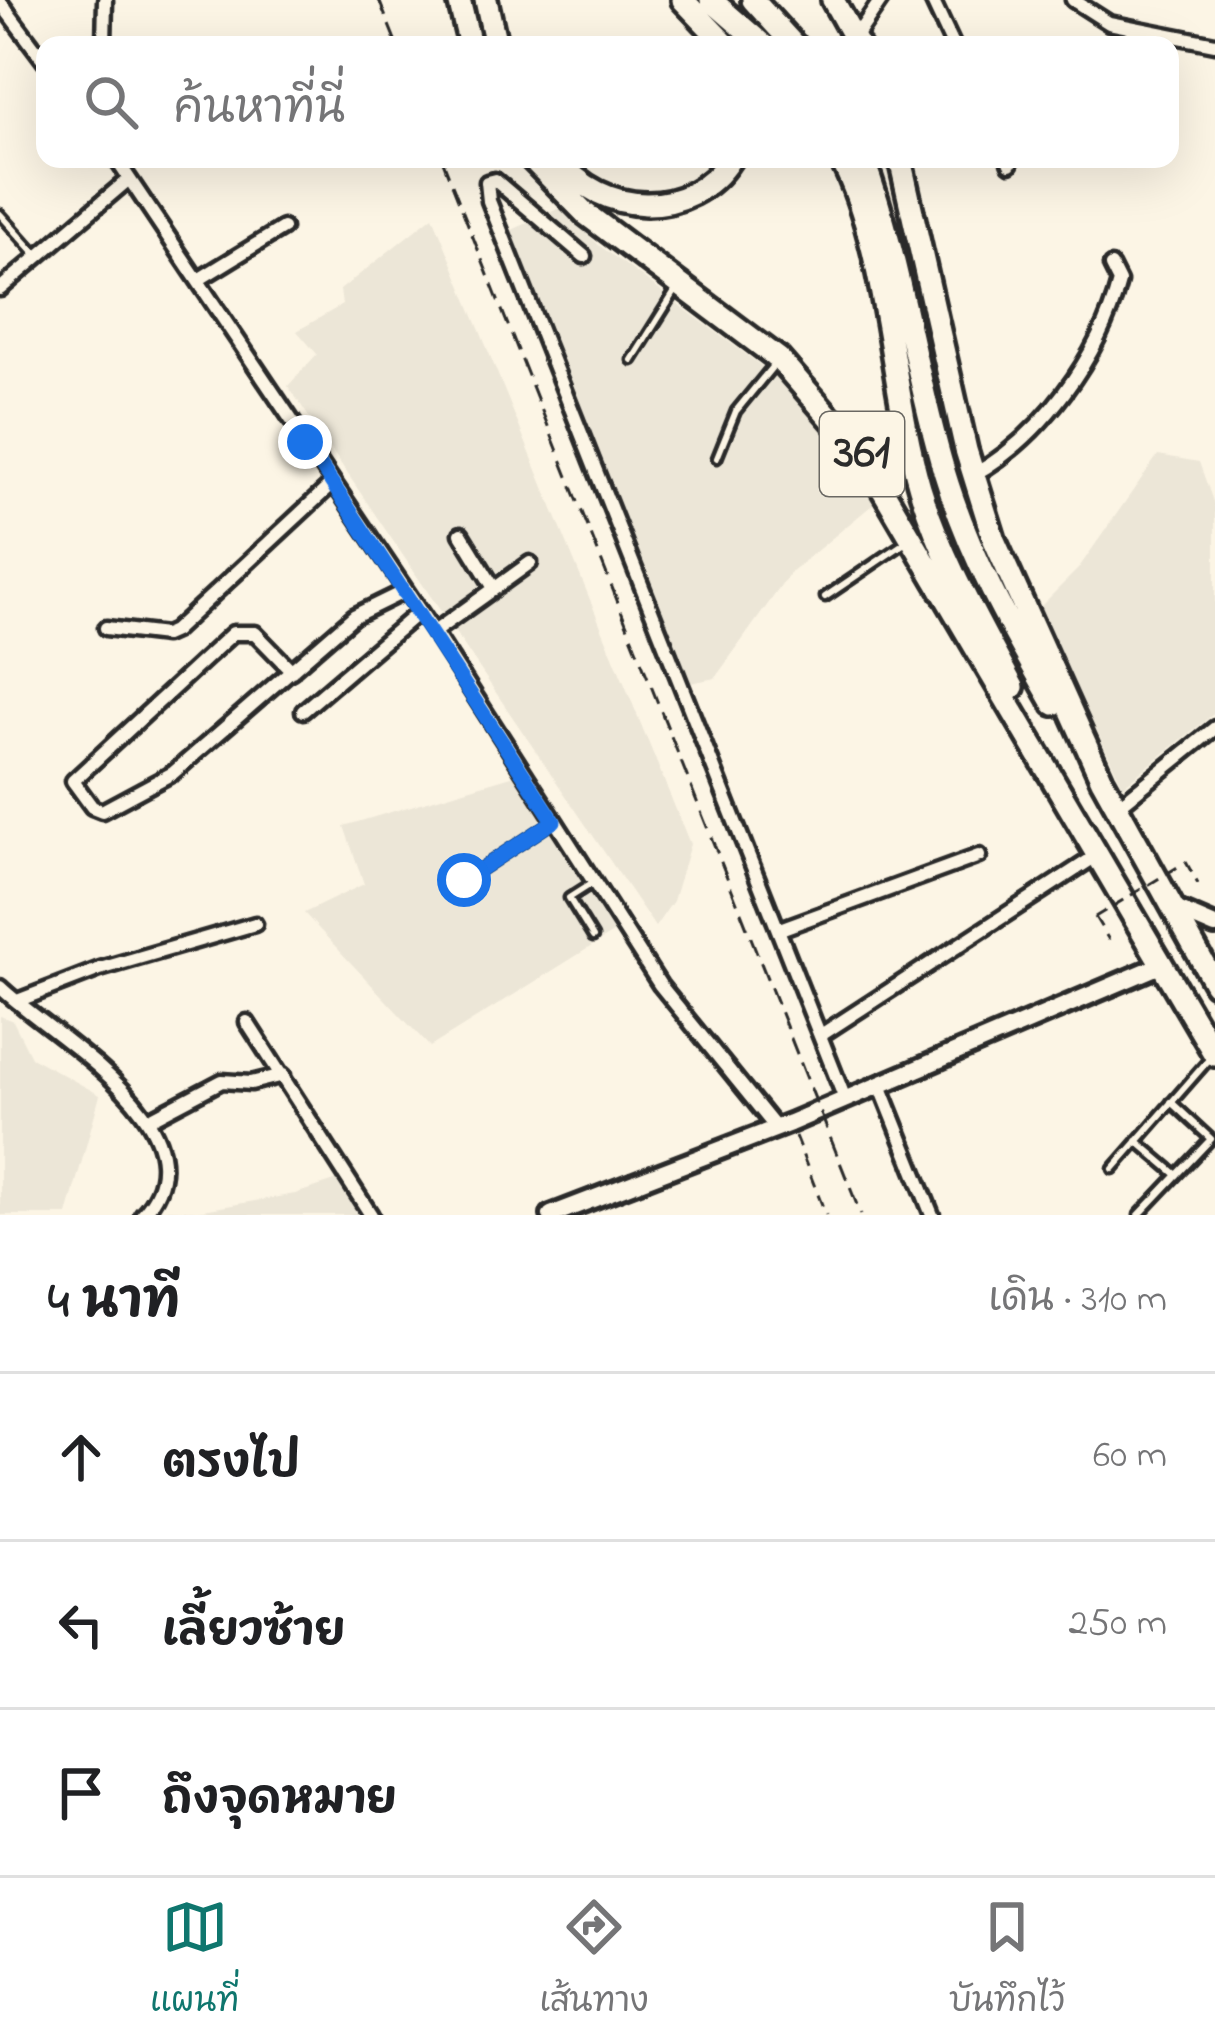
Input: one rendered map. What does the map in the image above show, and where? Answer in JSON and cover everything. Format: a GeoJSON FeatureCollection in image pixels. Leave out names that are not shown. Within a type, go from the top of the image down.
{"type":"FeatureCollection","features":[{"type":"Feature","properties":{"kind":"highway"},"geometry":{"type":"LineString","coordinates":[[459,0],[468,36]]}},
{"type":"Feature","properties":{"kind":"highway"},"geometry":{"type":"LineString","coordinates":[[486,0],[494,36]]}},
{"type":"Feature","properties":{"kind":"highway"},"geometry":{"type":"LineString","coordinates":[[683,0],[717,36]]}},
{"type":"Feature","properties":{"kind":"highway"},"geometry":{"type":"LineString","coordinates":[[711,0],[753,36]]}},
{"type":"Feature","properties":{"kind":"highway"},"geometry":{"type":"LineString","coordinates":[[753,0],[786,36]]}},
{"type":"Feature","properties":{"kind":"highway"},"geometry":{"type":"LineString","coordinates":[[833,0],[854,36]]}},
{"type":"Feature","properties":{"kind":"highway","name":"361"},"geometry":{"type":"LineString","coordinates":[[541,168],[586,214],[779,358],[861,453],[1215,1054]]}},
{"type":"Feature","properties":{"kind":"highway"},"geometry":{"type":"LineString","coordinates":[[569,168],[608,196],[649,208],[689,199],[725,168]]}},
{"type":"Feature","properties":{"kind":"highway"},"geometry":{"type":"LineString","coordinates":[[845,168],[866,233],[920,487],[944,552],[1095,845]]}},
{"type":"Feature","properties":{"kind":"highway"},"geometry":{"type":"LineString","coordinates":[[866,168],[891,235],[929,417],[962,525],[1007,622],[1102,780]]}},
{"type":"Feature","properties":{"kind":"highway","name":"361"},"geometry":{"type":"LineString","coordinates":[[905,168],[973,475],[994,540],[1102,780],[1215,984]]}},
{"type":"Feature","properties":{"kind":"street"},"geometry":{"type":"LineString","coordinates":[[104,36],[105,0]]}},
{"type":"Feature","properties":{"kind":"street"},"geometry":{"type":"LineString","coordinates":[[860,36],[881,0]]}},
{"type":"Feature","properties":{"kind":"street"},"geometry":{"type":"LineString","coordinates":[[932,0],[949,36]]}},
{"type":"Feature","properties":{"kind":"street"},"geometry":{"type":"LineString","coordinates":[[1073,0],[1109,23],[1175,36]]}},
{"type":"Feature","properties":{"kind":"street"},"geometry":{"type":"LineString","coordinates":[[0,2],[36,50]]}},
{"type":"Feature","properties":{"kind":"street"},"geometry":{"type":"LineString","coordinates":[[1179,37],[1215,44]]}},
{"type":"Feature","properties":{"kind":"street"},"geometry":{"type":"LineString","coordinates":[[122,168],[420,610],[660,985],[783,1125]]}},
{"type":"Feature","properties":{"kind":"street"},"geometry":{"type":"LineString","coordinates":[[0,289],[129,179]]}},
{"type":"Feature","properties":{"kind":"street"},"geometry":{"type":"LineString","coordinates":[[584,256],[495,180],[487,182],[489,201],[845,1099]]}},
{"type":"Feature","properties":{"kind":"street"},"geometry":{"type":"LineString","coordinates":[[198,280],[283,228]]}},
{"type":"Feature","properties":{"kind":"street"},"geometry":{"type":"LineString","coordinates":[[973,475],[1013,446],[1091,356],[1119,282],[1111,266]]}},
{"type":"Feature","properties":{"kind":"street"},"geometry":{"type":"LineString","coordinates":[[106,628],[165,635],[174,631],[332,484]]}},
{"type":"Feature","properties":{"kind":"street"},"geometry":{"type":"LineString","coordinates":[[461,534],[494,588]]}},
{"type":"Feature","properties":{"kind":"street"},"geometry":{"type":"LineString","coordinates":[[434,632],[530,563]]}},
{"type":"Feature","properties":{"kind":"street"},"geometry":{"type":"LineString","coordinates":[[292,671],[255,633],[233,633],[73,781],[92,807],[102,811],[172,773],[292,671],[354,616],[405,591]]}},
{"type":"Feature","properties":{"kind":"street"},"geometry":{"type":"LineString","coordinates":[[302,711],[420,610]]}},
{"type":"Feature","properties":{"kind":"street"},"geometry":{"type":"LineString","coordinates":[[1117,806],[1215,728]]}},
{"type":"Feature","properties":{"kind":"street"},"geometry":{"type":"LineString","coordinates":[[821,1035],[1095,845]]}},
{"type":"Feature","properties":{"kind":"street"},"geometry":{"type":"LineString","coordinates":[[780,929],[979,856]]}},
{"type":"Feature","properties":{"kind":"street"},"geometry":{"type":"LineString","coordinates":[[1173,908],[1215,926]]}},
{"type":"Feature","properties":{"kind":"street"},"geometry":{"type":"LineString","coordinates":[[16,1001],[78,976],[255,924]]}},
{"type":"Feature","properties":{"kind":"street"},"geometry":{"type":"LineString","coordinates":[[551,1215],[783,1125],[1163,964]]}},
{"type":"Feature","properties":{"kind":"street"},"geometry":{"type":"LineString","coordinates":[[0,987],[113,1078],[148,1120],[166,1166],[162,1194],[142,1215]]}},
{"type":"Feature","properties":{"kind":"street"},"geometry":{"type":"LineString","coordinates":[[247,1022],[371,1215]]}},
{"type":"Feature","properties":{"kind":"street"},"geometry":{"type":"LineString","coordinates":[[148,1120],[222,1081],[284,1076]]}},
{"type":"Feature","properties":{"kind":"street"},"geometry":{"type":"LineString","coordinates":[[880,1085],[932,1215]]}},
{"type":"Feature","properties":{"kind":"lane"},"geometry":{"type":"LineString","coordinates":[[0,214],[38,256]]}},
{"type":"Feature","properties":{"kind":"lane"},"geometry":{"type":"LineString","coordinates":[[632,360],[681,282]]}},
{"type":"Feature","properties":{"kind":"lane"},"geometry":{"type":"LineString","coordinates":[[717,458],[736,411],[779,358]]}},
{"type":"Feature","properties":{"kind":"lane"},"geometry":{"type":"LineString","coordinates":[[825,597],[912,538]]}},
{"type":"Feature","properties":{"kind":"lane"},"geometry":{"type":"LineString","coordinates":[[464,880],[554,821]]}},
{"type":"Feature","properties":{"kind":"lane"},"geometry":{"type":"LineString","coordinates":[[593,938],[569,898],[594,882]]}},
{"type":"Feature","properties":{"kind":"lane"},"geometry":{"type":"LineString","coordinates":[[1113,1168],[1215,1054]]}},
{"type":"Feature","properties":{"kind":"lane"},"geometry":{"type":"LineString","coordinates":[[1139,1215],[1211,1138],[1171,1102]]}},
{"type":"Feature","properties":{"kind":"lane"},"geometry":{"type":"LineString","coordinates":[[1137,1142],[1177,1174]]}},
{"type":"Feature","properties":{"kind":"path"},"geometry":{"type":"LineString","coordinates":[[1109,940],[1095,917],[1186,862],[1198,884]]}},
{"type":"Feature","properties":{"kind":"path"},"geometry":{"type":"LineString","coordinates":[[783,1125],[826,1215]]}},
{"type":"Feature","properties":{"kind":"shaded area"},"geometry":{"type":"Polygon","coordinates":[[[560,208],[600,246],[779,379],[819,421],[877,501],[791,572],[715,678],[681,685],[512,230],[560,208]]]}},
{"type":"Feature","properties":{"kind":"shaded area"},"geometry":{"type":"Polygon","coordinates":[[[433,216],[690,844],[673,901],[655,927],[288,386],[317,354],[297,331],[342,305],[340,290],[433,216]]]}},
{"type":"Feature","properties":{"kind":"shaded area"},"geometry":{"type":"Polygon","coordinates":[[[1158,455],[1199,462],[1215,507],[1215,713],[1123,786],[1039,608],[1078,569],[1158,455]]]}},
{"type":"Feature","properties":{"kind":"shaded area"},"geometry":{"type":"Polygon","coordinates":[[[515,775],[619,929],[430,1047],[304,913],[364,884],[344,826],[515,775]]]}},
{"type":"Feature","properties":{"kind":"shaded area"},"geometry":{"type":"Polygon","coordinates":[[[0,1016],[13,1021],[31,1057],[100,1095],[67,1215],[0,1215],[0,1016]]]}},
{"type":"Feature","properties":{"kind":"shaded area"},"geometry":{"type":"Polygon","coordinates":[[[341,1179],[361,1215],[162,1215],[168,1209],[198,1211],[295,1194],[341,1179]]]}},
{"type":"Feature","properties":{"kind":"railway"},"geometry":{"type":"LineString","coordinates":[[379,0],[393,36]]}},
{"type":"Feature","properties":{"kind":"railway"},"geometry":{"type":"LineString","coordinates":[[446,168],[861,1215]]}},
{"type":"Feature","properties":{"kind":"route"},"geometry":{"type":"LineString","coordinates":[[305,442],[554,821],[464,880]]}}]}
